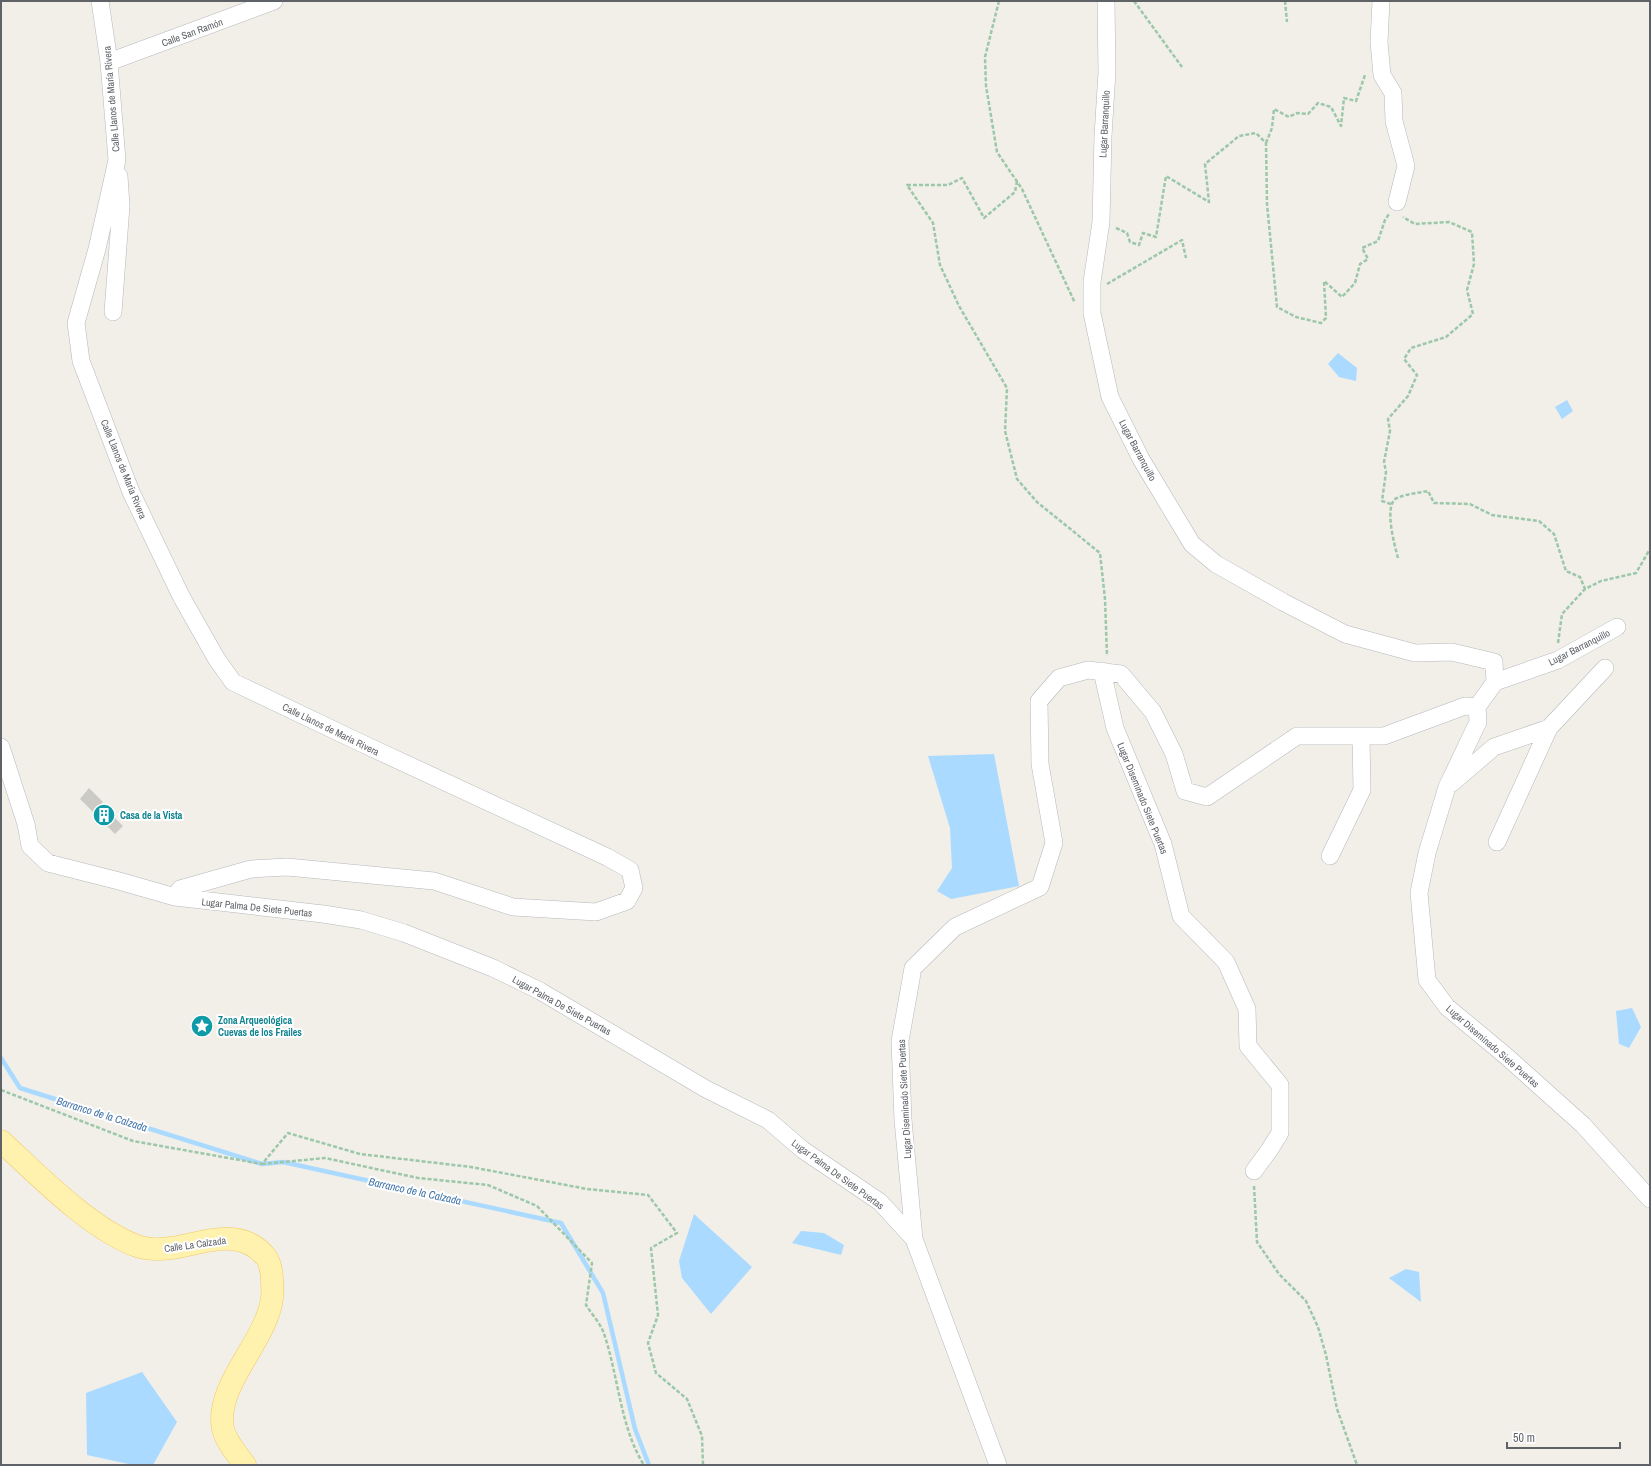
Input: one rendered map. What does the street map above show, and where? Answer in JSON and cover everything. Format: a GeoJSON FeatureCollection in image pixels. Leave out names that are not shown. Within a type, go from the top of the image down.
{"type":"FeatureCollection","features":[{"type":"Feature","properties":{"kind":"main road","name":"Calle La Calzada"},"geometry":{"type":"LineString","coordinates":[[1,1141],[58,1194],[111,1234],[138,1246],[161,1249],[227,1238],[249,1242],[267,1258],[272,1275],[272,1299],[266,1318],[223,1402],[223,1430],[246,1465]]}},
{"type":"Feature","properties":{"kind":"street","name":"Calle Llanos de María Rivera"},"geometry":{"type":"LineString","coordinates":[[100,1],[109,62],[117,160],[97,249],[76,323],[81,361],[131,492],[181,596],[216,658],[233,682],[361,744],[607,857],[630,870],[634,888],[627,901],[596,912],[588,912],[513,907],[434,881],[287,867],[251,869],[180,889],[175,897]]}},
{"type":"Feature","properties":{"kind":"street","name":"Calle San Ramón"},"geometry":{"type":"LineString","coordinates":[[109,62],[274,1]]}},
{"type":"Feature","properties":{"kind":"street","name":"Lugar Barranquillo"},"geometry":{"type":"LineString","coordinates":[[1106,1],[1107,72],[1103,136],[1101,222],[1092,282],[1092,313],[1110,397],[1141,459],[1192,544],[1216,564],[1283,602],[1345,634],[1415,653],[1452,652],[1494,662],[1495,682],[1558,660],[1617,627]]}},
{"type":"Feature","properties":{"kind":"street"},"geometry":{"type":"LineString","coordinates":[[1381,1],[1378,42],[1382,75],[1393,93],[1394,122],[1406,166],[1397,202]]}},
{"type":"Feature","properties":{"kind":"street"},"geometry":{"type":"LineString","coordinates":[[113,312],[121,206],[117,160]]}},
{"type":"Feature","properties":{"kind":"street"},"geometry":{"type":"LineString","coordinates":[[1497,842],[1549,728],[1604,668]]}},
{"type":"Feature","properties":{"kind":"street","name":"Lugar Diseminado Siete Puertas"},"geometry":{"type":"LineString","coordinates":[[914,1239],[904,1120],[900,1041],[913,968],[955,927],[1040,887],[1054,843],[1040,764],[1040,701],[1059,678],[1088,670],[1121,674],[1153,712],[1174,754],[1185,791],[1208,797],[1297,736],[1384,736],[1465,706],[1477,707],[1478,722],[1447,787],[1427,853],[1419,893],[1427,980],[1447,1007],[1506,1056],[1582,1125],[1650,1199]]}},
{"type":"Feature","properties":{"kind":"street","name":"Lugar Diseminado Siete Puertas"},"geometry":{"type":"LineString","coordinates":[[1105,672],[1115,728],[1163,844],[1181,916],[1226,962],[1247,1008],[1248,1046],[1280,1085],[1280,1133],[1254,1171]]}},
{"type":"Feature","properties":{"kind":"street"},"geometry":{"type":"LineString","coordinates":[[1477,707],[1495,682]]}},
{"type":"Feature","properties":{"kind":"street"},"geometry":{"type":"LineString","coordinates":[[1447,787],[1494,747],[1549,728]]}},
{"type":"Feature","properties":{"kind":"street"},"geometry":{"type":"LineString","coordinates":[[1330,856],[1362,790],[1361,736]]}},
{"type":"Feature","properties":{"kind":"street","name":"Lugar Palma De Siete Puertas"},"geometry":{"type":"LineString","coordinates":[[1,747],[24,817],[30,846],[48,863],[175,897],[360,920],[404,933],[493,968],[540,991],[706,1088],[768,1120],[803,1150],[880,1202],[914,1239],[930,1278],[998,1465]]}},
{"type":"Feature","properties":{"kind":"path"},"geometry":{"type":"LineString","coordinates":[[999,1],[986,57],[986,86],[997,152],[1022,188],[1081,315],[1092,313]]}},
{"type":"Feature","properties":{"kind":"path"},"geometry":{"type":"LineString","coordinates":[[1134,1],[1182,67]]}},
{"type":"Feature","properties":{"kind":"path"},"geometry":{"type":"LineString","coordinates":[[1285,1],[1287,22]]}},
{"type":"Feature","properties":{"kind":"path"},"geometry":{"type":"LineString","coordinates":[[1365,72],[1364,80],[1356,101],[1344,98],[1341,126],[1331,107],[1318,103],[1308,114],[1297,113],[1289,117],[1274,109],[1272,128],[1266,144],[1267,204],[1277,307],[1296,317],[1321,323],[1326,318],[1324,281],[1342,297],[1355,283],[1360,264],[1368,259],[1362,248],[1378,241],[1385,220],[1397,202]]}},
{"type":"Feature","properties":{"kind":"path"},"geometry":{"type":"LineString","coordinates":[[1101,222],[1127,233],[1130,242],[1139,245],[1143,233],[1156,237],[1166,176],[1209,202],[1205,164],[1239,136],[1256,133],[1266,144]]}},
{"type":"Feature","properties":{"kind":"path"},"geometry":{"type":"LineString","coordinates":[[1017,181],[1015,192],[984,218],[962,178],[948,185],[907,185],[933,223],[940,265],[959,306],[1007,388],[1005,431],[1017,479],[1037,502],[1100,553],[1104,580],[1106,645],[1105,672]]}},
{"type":"Feature","properties":{"kind":"path"},"geometry":{"type":"LineString","coordinates":[[1391,504],[1382,501],[1386,472],[1384,462],[1390,431],[1388,419],[1408,396],[1417,375],[1404,359],[1411,348],[1446,337],[1473,314],[1467,290],[1474,264],[1472,232],[1449,222],[1415,224],[1402,217],[1397,202]]}},
{"type":"Feature","properties":{"kind":"path"},"geometry":{"type":"LineString","coordinates":[[1092,282],[1108,284],[1182,240],[1186,258]]}},
{"type":"Feature","properties":{"kind":"path"},"geometry":{"type":"LineString","coordinates":[[1398,558],[1391,530],[1391,504],[1396,498],[1428,491],[1434,503],[1470,504],[1492,516],[1539,521],[1554,534],[1566,572],[1580,577],[1585,589]]}},
{"type":"Feature","properties":{"kind":"path"},"geometry":{"type":"LineString","coordinates":[[1558,660],[1557,646],[1562,614],[1585,589],[1601,581],[1636,573],[1650,549]]}},
{"type":"Feature","properties":{"kind":"path"},"geometry":{"type":"LineString","coordinates":[[1,1090],[133,1142],[262,1164],[324,1158],[418,1178],[488,1185],[537,1206],[592,1263],[586,1305],[602,1330],[625,1416],[638,1456],[644,1465]]}},
{"type":"Feature","properties":{"kind":"path"},"geometry":{"type":"LineString","coordinates":[[262,1164],[288,1133],[360,1154],[471,1167],[587,1190],[648,1195],[677,1233],[651,1248],[658,1315],[648,1343],[656,1373],[687,1399],[702,1436],[703,1465]]}},
{"type":"Feature","properties":{"kind":"path"},"geometry":{"type":"LineString","coordinates":[[1254,1171],[1257,1242],[1278,1274],[1306,1301],[1318,1327],[1326,1355],[1337,1409],[1357,1465]]}},
{"type":"Feature","properties":{"kind":"water"},"geometry":{"type":"Polygon","coordinates":[[[1338,353],[1357,368],[1356,381],[1339,377],[1328,364],[1338,353]]]}},
{"type":"Feature","properties":{"kind":"water"},"geometry":{"type":"Polygon","coordinates":[[[1567,400],[1573,411],[1562,419],[1555,407],[1567,400]]]}},
{"type":"Feature","properties":{"kind":"water"},"geometry":{"type":"Polygon","coordinates":[[[994,754],[1019,886],[951,899],[937,891],[952,868],[950,828],[928,756],[994,754]]]}},
{"type":"Feature","properties":{"kind":"water"},"geometry":{"type":"Polygon","coordinates":[[[1632,1008],[1641,1027],[1629,1048],[1619,1044],[1616,1011],[1632,1008]]]}},
{"type":"Feature","properties":{"kind":"water"},"geometry":{"type":"Polygon","coordinates":[[[694,1214],[752,1267],[711,1314],[682,1278],[679,1261],[694,1214]]]}},
{"type":"Feature","properties":{"kind":"water"},"geometry":{"type":"Polygon","coordinates":[[[801,1231],[824,1233],[844,1245],[841,1255],[792,1243],[801,1231]]]}},
{"type":"Feature","properties":{"kind":"water"},"geometry":{"type":"Polygon","coordinates":[[[1406,1269],[1419,1272],[1421,1302],[1389,1278],[1406,1269]]]}},
{"type":"Feature","properties":{"kind":"water"},"geometry":{"type":"Polygon","coordinates":[[[142,1372],[177,1422],[153,1465],[133,1465],[87,1455],[86,1393],[142,1372]]]}},
{"type":"Feature","properties":{"kind":"building","name":"Casa de la Vista"},"geometry":{"type":"Polygon","coordinates":[[[89,788],[103,802],[101,804],[123,826],[115,834],[80,799],[89,788]]]}},
{"type":"Feature","properties":{"kind":"waterway","name":"Barranco de la Calzada"},"geometry":{"type":"LineString","coordinates":[[1,1058],[20,1088],[262,1164],[283,1162],[561,1223],[603,1293],[635,1429],[649,1465]]}},
{"type":"Feature","properties":{"kind":"place","name":"Casa de la Vista"},"geometry":{"type":"Point","coordinates":[104,815]}},
{"type":"Feature","properties":{"kind":"place","name":"Zona Arqueológica Cuevas de los Frailes"},"geometry":{"type":"Point","coordinates":[202,1026]}}]}
